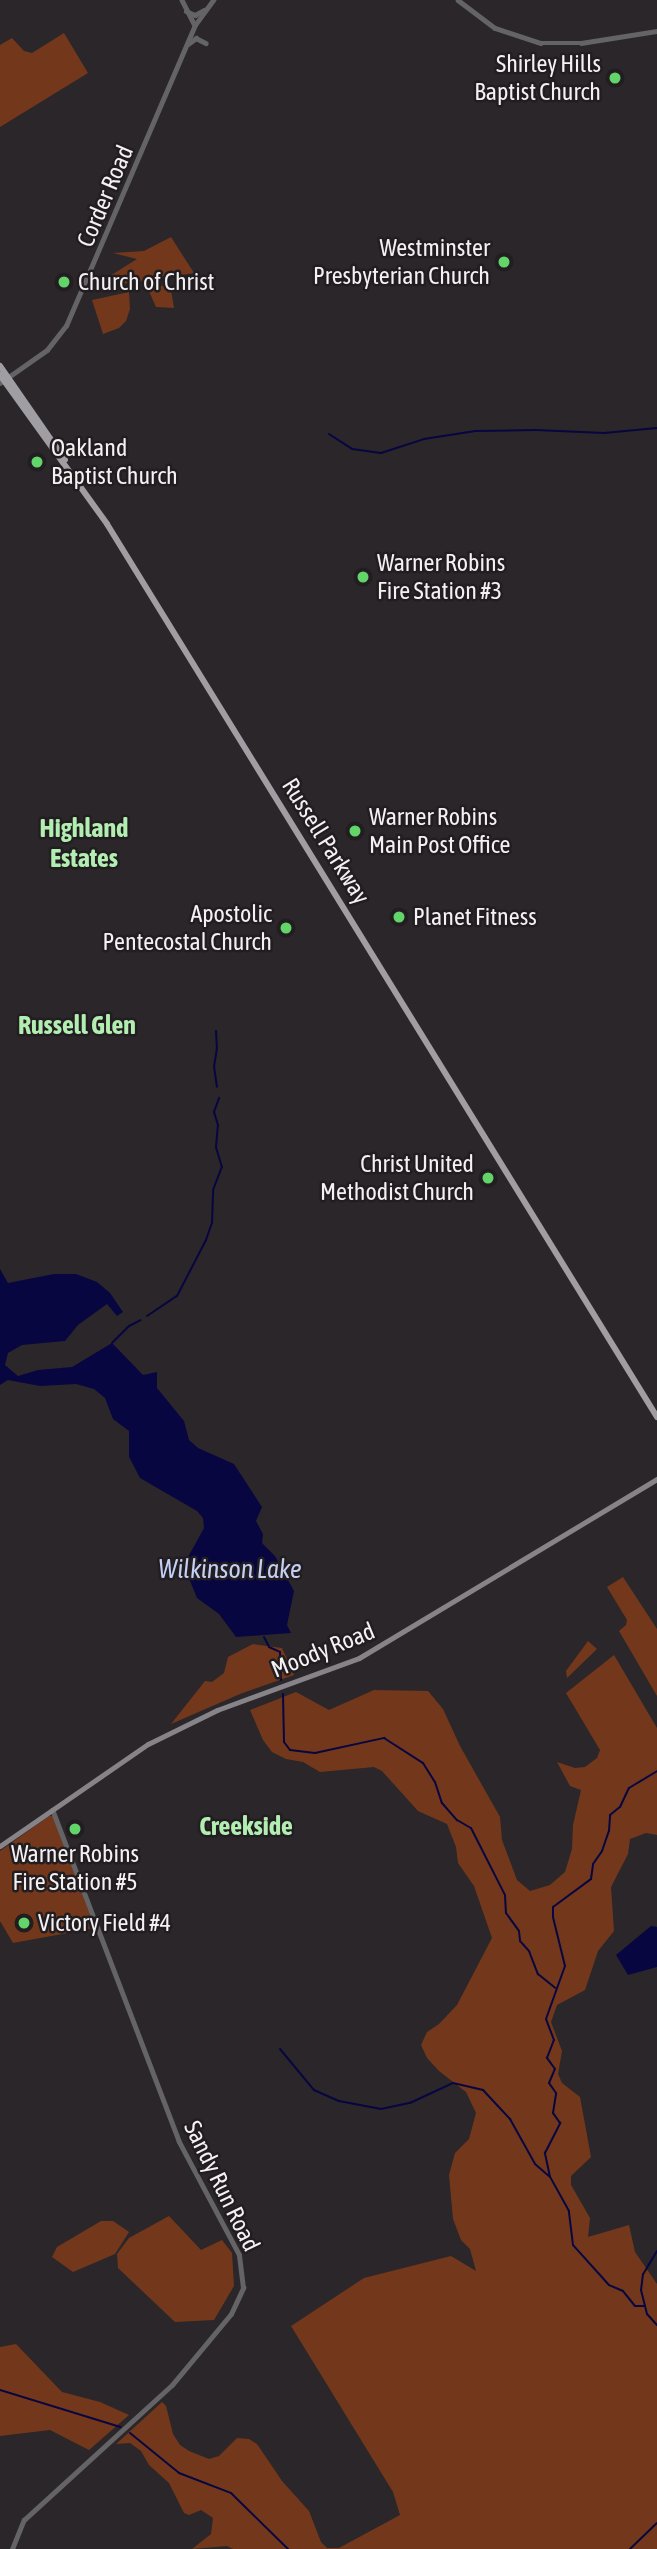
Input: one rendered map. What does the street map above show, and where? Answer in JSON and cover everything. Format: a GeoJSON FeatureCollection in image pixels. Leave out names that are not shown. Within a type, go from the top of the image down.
{"type":"FeatureCollection","features":[{"type":"Feature","properties":{"kind":"main road","name":"Russell Parkway"},"geometry":{"type":"LineString","coordinates":[[0,366],[3,379],[62,453],[397,991],[657,1417]]}},
{"type":"Feature","properties":{"kind":"main road","name":"Moody Road"},"geometry":{"type":"LineString","coordinates":[[0,1846],[119,1762],[176,1729],[226,1706],[339,1666],[387,1643],[657,1479]]}},
{"type":"Feature","properties":{"kind":"street"},"geometry":{"type":"LineString","coordinates":[[182,0],[195,25]]}},
{"type":"Feature","properties":{"kind":"street","name":"Corder Road"},"geometry":{"type":"LineString","coordinates":[[3,379],[25,366],[56,341],[76,309],[195,25],[213,0]]}},
{"type":"Feature","properties":{"kind":"street"},"geometry":{"type":"LineString","coordinates":[[458,0],[495,28],[541,43],[581,43],[657,31]]}},
{"type":"Feature","properties":{"kind":"street"},"geometry":{"type":"LineString","coordinates":[[186,11],[195,15],[205,10]]}},
{"type":"Feature","properties":{"kind":"street"},"geometry":{"type":"LineString","coordinates":[[187,44],[196,38],[206,43]]}},
{"type":"Feature","properties":{"kind":"street"},"geometry":{"type":"LineString","coordinates":[[25,366],[16,376],[15,383],[30,404]]}},
{"type":"Feature","properties":{"kind":"street","name":"Sandy Run Road"},"geometry":{"type":"LineString","coordinates":[[12,2549],[24,2520],[172,2385],[231,2314],[243,2288],[239,2255],[179,2143],[52,1810]]}},
{"type":"Feature","properties":{"kind":"shaded area"},"geometry":{"type":"Polygon","coordinates":[[[64,33],[88,73],[0,127],[0,45],[12,38],[24,51],[32,53],[64,33]]]}},
{"type":"Feature","properties":{"kind":"shaded area"},"geometry":{"type":"Polygon","coordinates":[[[171,237],[194,273],[89,289],[137,259],[113,253],[144,251],[171,237]]]}},
{"type":"Feature","properties":{"kind":"shaded area"},"geometry":{"type":"Polygon","coordinates":[[[170,284],[174,308],[156,307],[148,289],[170,284]]]}},
{"type":"Feature","properties":{"kind":"shaded area"},"geometry":{"type":"Polygon","coordinates":[[[129,292],[130,309],[126,321],[119,328],[103,334],[92,300],[129,292]]]}},
{"type":"Feature","properties":{"kind":"shaded area"},"geometry":{"type":"Polygon","coordinates":[[[623,1577],[657,1629],[657,1696],[619,1631],[626,1625],[627,1620],[607,1587],[623,1577]]]}},
{"type":"Feature","properties":{"kind":"shaded area"},"geometry":{"type":"Polygon","coordinates":[[[588,1641],[597,1649],[567,1678],[566,1671],[588,1641]]]}},
{"type":"Feature","properties":{"kind":"shaded area"},"geometry":{"type":"Polygon","coordinates":[[[253,1644],[282,1648],[294,1675],[240,1694],[171,1724],[205,1681],[212,1682],[224,1673],[228,1657],[253,1644]]]}},
{"type":"Feature","properties":{"kind":"shaded area"},"geometry":{"type":"Polygon","coordinates":[[[614,1655],[657,1728],[657,1835],[646,1833],[630,1839],[628,1854],[611,1887],[614,1931],[598,1951],[585,1990],[557,2005],[551,2022],[562,2051],[558,2074],[562,2083],[580,2097],[591,2157],[571,2176],[571,2185],[590,2218],[588,2237],[629,2225],[635,2252],[657,2284],[657,2549],[233,2549],[227,2546],[192,2549],[211,2534],[213,2518],[201,2510],[189,2515],[184,2513],[169,2483],[149,2465],[141,2451],[130,2443],[116,2444],[162,2402],[166,2406],[173,2434],[180,2445],[189,2451],[209,2459],[219,2456],[237,2438],[249,2439],[257,2444],[282,2481],[309,2511],[321,2542],[327,2548],[339,2548],[400,2515],[393,2492],[291,2326],[364,2278],[451,2256],[476,2271],[470,2249],[461,2240],[453,2219],[449,2175],[455,2153],[469,2139],[476,2113],[466,2092],[439,2071],[427,2058],[421,2045],[427,2032],[457,2005],[492,1938],[474,1886],[458,1863],[456,1847],[447,1824],[418,1811],[382,1771],[374,1767],[320,1772],[303,1762],[286,1759],[272,1752],[263,1740],[250,1710],[296,1692],[329,1710],[374,1690],[428,1691],[443,1709],[460,1746],[500,1817],[502,1840],[517,1880],[530,1891],[550,1885],[565,1872],[572,1849],[573,1825],[581,1790],[570,1786],[557,1762],[575,1768],[585,1767],[597,1758],[600,1750],[566,1693],[614,1655]]]}},
{"type":"Feature","properties":{"kind":"shaded area"},"geometry":{"type":"Polygon","coordinates":[[[49,1816],[53,1816],[95,1928],[13,1943],[0,1921],[0,1851],[49,1816]]]}},
{"type":"Feature","properties":{"kind":"shaded area"},"geometry":{"type":"Polygon","coordinates":[[[169,2216],[201,2250],[222,2240],[232,2253],[234,2286],[214,2320],[175,2322],[118,2268],[117,2254],[129,2238],[169,2216]]]}},
{"type":"Feature","properties":{"kind":"shaded area"},"geometry":{"type":"Polygon","coordinates":[[[101,2221],[113,2221],[129,2232],[115,2254],[73,2272],[52,2257],[57,2247],[101,2221]]]}},
{"type":"Feature","properties":{"kind":"shaded area"},"geometry":{"type":"Polygon","coordinates":[[[16,2344],[62,2392],[100,2402],[129,2415],[89,2450],[50,2430],[0,2436],[0,2347],[16,2344]]]}},
{"type":"Feature","properties":{"kind":"water","name":"Wilkinson Lake"},"geometry":{"type":"Polygon","coordinates":[[[0,1269],[8,1283],[54,1274],[76,1274],[97,1282],[110,1293],[123,1312],[117,1316],[107,1304],[78,1325],[65,1341],[22,1345],[8,1353],[5,1365],[18,1376],[38,1370],[72,1367],[112,1343],[143,1375],[157,1372],[157,1388],[184,1421],[189,1440],[198,1448],[234,1464],[262,1507],[256,1521],[263,1534],[262,1543],[275,1556],[294,1591],[287,1625],[291,1633],[236,1637],[219,1614],[197,1598],[186,1571],[187,1559],[204,1528],[203,1518],[197,1511],[140,1478],[129,1457],[129,1431],[113,1419],[105,1398],[94,1389],[76,1384],[40,1386],[8,1380],[0,1385],[0,1269]]]}},
{"type":"Feature","properties":{"kind":"water"},"geometry":{"type":"Polygon","coordinates":[[[651,1926],[657,1927],[657,1967],[628,1975],[616,1955],[651,1926]]]}},
{"type":"Feature","properties":{"kind":"waterway"},"geometry":{"type":"LineString","coordinates":[[329,434],[352,449],[381,453],[424,439],[475,431],[604,433],[657,428]]}},
{"type":"Feature","properties":{"kind":"waterway"},"geometry":{"type":"LineString","coordinates":[[216,1031],[214,1066],[217,1087]]}},
{"type":"Feature","properties":{"kind":"waterway"},"geometry":{"type":"LineString","coordinates":[[147,1316],[177,1296],[212,1223],[213,1190],[222,1167],[216,1147],[218,1125],[214,1112],[219,1098]]}},
{"type":"Feature","properties":{"kind":"waterway"},"geometry":{"type":"LineString","coordinates":[[112,1343],[129,1326],[141,1320]]}},
{"type":"Feature","properties":{"kind":"waterway"},"geometry":{"type":"LineString","coordinates":[[264,1637],[269,1647],[280,1652],[281,1680]]}},
{"type":"Feature","properties":{"kind":"waterway"},"geometry":{"type":"LineString","coordinates":[[283,1694],[284,1742],[290,1750],[315,1753],[384,1738],[423,1763],[435,1782],[442,1803],[457,1820],[471,1828],[505,1895],[506,1913],[519,1931],[520,1941],[529,1951],[538,1974],[555,1988]]}},
{"type":"Feature","properties":{"kind":"waterway"},"geometry":{"type":"LineString","coordinates":[[645,2306],[635,2306],[623,2291],[609,2285],[573,2245],[569,2211],[550,2177],[545,2153],[560,2123],[553,2113],[556,2093],[549,2083],[555,2069],[547,2058],[554,2040],[546,2019],[565,1966],[553,1907],[591,1879],[593,1864],[602,1851],[609,1831],[610,1815],[620,1807],[629,1788],[657,1771]]}},
{"type":"Feature","properties":{"kind":"waterway"},"geometry":{"type":"LineString","coordinates":[[280,2049],[314,2090],[339,2101],[381,2109],[410,2103],[453,2083],[483,2090],[510,2119],[535,2164],[549,2176]]}},
{"type":"Feature","properties":{"kind":"waterway"},"geometry":{"type":"LineString","coordinates":[[657,2251],[643,2274],[641,2290],[647,2314],[657,2325]]}},
{"type":"Feature","properties":{"kind":"waterway"},"geometry":{"type":"LineString","coordinates":[[0,2390],[120,2427]]}},
{"type":"Feature","properties":{"kind":"waterway"},"geometry":{"type":"LineString","coordinates":[[130,2433],[179,2473],[231,2493],[288,2549]]}},
{"type":"Feature","properties":{"kind":"waterway"},"geometry":{"type":"LineString","coordinates":[[630,2549],[657,2523]]}},
{"type":"Feature","properties":{"kind":"place","name":"Shirley Hills Baptist Church"},"geometry":{"type":"Point","coordinates":[615,78]}},
{"type":"Feature","properties":{"kind":"place","name":"Westminster Presbyterian Church"},"geometry":{"type":"Point","coordinates":[504,262]}},
{"type":"Feature","properties":{"kind":"place","name":"Church of Christ"},"geometry":{"type":"Point","coordinates":[64,282]}},
{"type":"Feature","properties":{"kind":"place","name":"Oakland Baptist Church"},"geometry":{"type":"Point","coordinates":[37,462]}},
{"type":"Feature","properties":{"kind":"place","name":"Warner Robins Fire Station #3"},"geometry":{"type":"Point","coordinates":[363,577]}},
{"type":"Feature","properties":{"kind":"place","name":"Warner Robins Main Post Office"},"geometry":{"type":"Point","coordinates":[355,831]}},
{"type":"Feature","properties":{"kind":"place","name":"Planet Fitness"},"geometry":{"type":"Point","coordinates":[399,917]}},
{"type":"Feature","properties":{"kind":"place","name":"Apostolic Pentecostal Church"},"geometry":{"type":"Point","coordinates":[286,928]}},
{"type":"Feature","properties":{"kind":"place","name":"Christ United Methodist Church"},"geometry":{"type":"Point","coordinates":[488,1178]}},
{"type":"Feature","properties":{"kind":"place","name":"Warner Robins Fire Station #5"},"geometry":{"type":"Point","coordinates":[75,1829]}},
{"type":"Feature","properties":{"kind":"place","name":"Victory Field #4"},"geometry":{"type":"Point","coordinates":[24,1923]}},
{"type":"Feature","properties":{"kind":"district","name":"Highland Estates"},"geometry":{"type":"Point","coordinates":[84,844]}},
{"type":"Feature","properties":{"kind":"district","name":"Russell Glen"},"geometry":{"type":"Point","coordinates":[77,1026]}},
{"type":"Feature","properties":{"kind":"district","name":"Creekside"},"geometry":{"type":"Point","coordinates":[246,1827]}}]}
